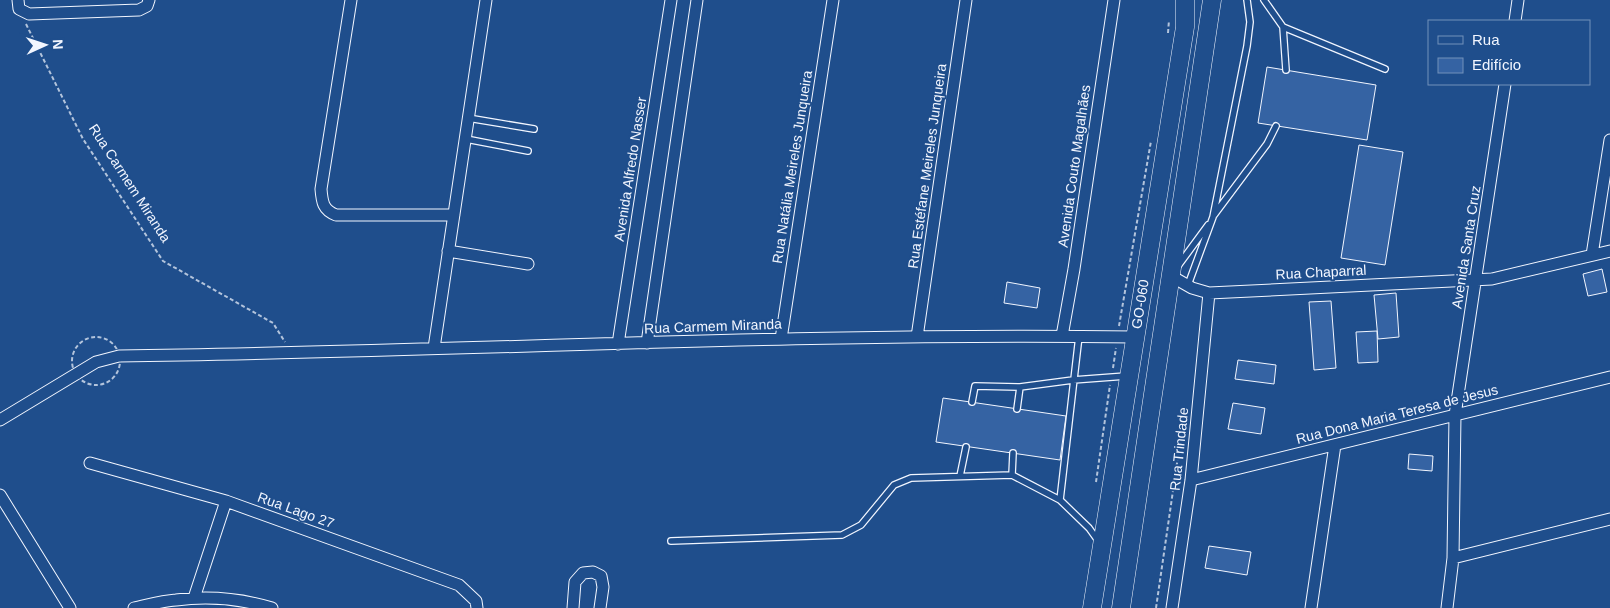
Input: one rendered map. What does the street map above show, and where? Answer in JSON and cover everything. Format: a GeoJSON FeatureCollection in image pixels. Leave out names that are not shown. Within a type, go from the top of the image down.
{"type":"FeatureCollection","features":[{"type":"Feature","properties":{"kind":"main road","name":"GO-060"},"geometry":{"type":"LineString","coordinates":[[1092,608],[1120,377],[1135,337],[1185,27],[1185,0]]}},
{"type":"Feature","properties":{"kind":"main road","name":"GO-060"},"geometry":{"type":"LineString","coordinates":[[1121,608],[1212,0]]}},
{"type":"Feature","properties":{"kind":"street"},"geometry":{"type":"LineString","coordinates":[[19,4],[29,14],[139,10],[146,6],[149,0]]}},
{"type":"Feature","properties":{"kind":"street"},"geometry":{"type":"LineString","coordinates":[[351,0],[321,189],[324,207],[336,215],[454,215]]}},
{"type":"Feature","properties":{"kind":"street"},"geometry":{"type":"LineString","coordinates":[[434,348],[486,0]]}},
{"type":"Feature","properties":{"kind":"street","name":"Avenida Alfredo Nasser"},"geometry":{"type":"LineString","coordinates":[[618,344],[671,0]]}},
{"type":"Feature","properties":{"kind":"street"},"geometry":{"type":"LineString","coordinates":[[646,343],[697,0]]}},
{"type":"Feature","properties":{"kind":"street","name":"Rua Natália Meireles Junqueira"},"geometry":{"type":"LineString","coordinates":[[781,339],[833,0]]}},
{"type":"Feature","properties":{"kind":"street","name":"Rua Estéfane Meireles Junqueira"},"geometry":{"type":"LineString","coordinates":[[917,336],[966,0]]}},
{"type":"Feature","properties":{"kind":"street","name":"Avenida Couto Magalhães"},"geometry":{"type":"LineString","coordinates":[[1062,336],[1074,270],[1114,0]]}},
{"type":"Feature","properties":{"kind":"street"},"geometry":{"type":"LineString","coordinates":[[1515,20],[1518,0]]}},
{"type":"Feature","properties":{"kind":"street","name":"Avenida Santa Cruz"},"geometry":{"type":"LineString","coordinates":[[1447,608],[1453,558],[1455,415],[1505,85]]}},
{"type":"Feature","properties":{"kind":"street"},"geometry":{"type":"LineString","coordinates":[[1592,255],[1610,140]]}},
{"type":"Feature","properties":{"kind":"street"},"geometry":{"type":"LineString","coordinates":[[448,251],[528,264]]}},
{"type":"Feature","properties":{"kind":"street","name":"Rua Chaparral"},"geometry":{"type":"LineString","coordinates":[[1171,276],[1209,293],[1492,280],[1610,251]]}},
{"type":"Feature","properties":{"kind":"street","name":"Rua Trindade"},"geometry":{"type":"LineString","coordinates":[[1172,608],[1191,480],[1209,293]]}},
{"type":"Feature","properties":{"kind":"street","name":"Rua Carmem Miranda"},"geometry":{"type":"LineString","coordinates":[[0,420],[96,362],[119,356],[293,354],[434,348],[917,336],[1135,337]]}},
{"type":"Feature","properties":{"kind":"street","name":"Rua Dona Maria Teresa de Jesus"},"geometry":{"type":"LineString","coordinates":[[1191,480],[1610,377]]}},
{"type":"Feature","properties":{"kind":"street"},"geometry":{"type":"LineString","coordinates":[[1311,608],[1335,445]]}},
{"type":"Feature","properties":{"kind":"street","name":"Rua Lago 27"},"geometry":{"type":"LineString","coordinates":[[90,463],[226,501],[459,585],[476,601],[476,608]]}},
{"type":"Feature","properties":{"kind":"street"},"geometry":{"type":"LineString","coordinates":[[0,495],[70,608]]}},
{"type":"Feature","properties":{"kind":"street"},"geometry":{"type":"LineString","coordinates":[[194,598],[226,501]]}},
{"type":"Feature","properties":{"kind":"street"},"geometry":{"type":"LineString","coordinates":[[1453,558],[1610,519]]}},
{"type":"Feature","properties":{"kind":"street"},"geometry":{"type":"LineString","coordinates":[[573,608],[575,582],[583,573],[593,572],[601,576],[603,587],[600,608]]}},
{"type":"Feature","properties":{"kind":"street"},"geometry":{"type":"LineString","coordinates":[[134,608],[194,598],[252,602],[272,608]]}},
{"type":"Feature","properties":{"kind":"lane"},"geometry":{"type":"LineString","coordinates":[[1188,285],[1213,217],[1247,46],[1250,22],[1246,0]]}},
{"type":"Feature","properties":{"kind":"lane"},"geometry":{"type":"LineString","coordinates":[[1264,0],[1283,27],[1286,70]]}},
{"type":"Feature","properties":{"kind":"lane"},"geometry":{"type":"LineString","coordinates":[[1283,27],[1385,69]]}},
{"type":"Feature","properties":{"kind":"lane"},"geometry":{"type":"LineString","coordinates":[[468,118],[534,129]]}},
{"type":"Feature","properties":{"kind":"lane"},"geometry":{"type":"LineString","coordinates":[[1171,276],[1267,144],[1276,126]]}},
{"type":"Feature","properties":{"kind":"lane"},"geometry":{"type":"LineString","coordinates":[[466,139],[528,151]]}},
{"type":"Feature","properties":{"kind":"lane"},"geometry":{"type":"LineString","coordinates":[[1060,500],[1079,336]]}},
{"type":"Feature","properties":{"kind":"lane"},"geometry":{"type":"LineString","coordinates":[[972,402],[975,386],[1020,387],[1073,380],[1120,377]]}},
{"type":"Feature","properties":{"kind":"lane"},"geometry":{"type":"LineString","coordinates":[[1018,409],[1020,387]]}},
{"type":"Feature","properties":{"kind":"lane"},"geometry":{"type":"LineString","coordinates":[[960,476],[966,447]]}},
{"type":"Feature","properties":{"kind":"lane"},"geometry":{"type":"LineString","coordinates":[[1012,475],[1013,453]]}},
{"type":"Feature","properties":{"kind":"lane"},"geometry":{"type":"LineString","coordinates":[[671,540],[842,535],[861,525],[894,485],[911,478],[1012,475],[1060,500],[1089,528],[1101,544]]}},
{"type":"Feature","properties":{"kind":"path","name":"Rua Carmem Miranda"},"geometry":{"type":"LineString","coordinates":[[19,4],[83,139],[163,261],[273,323],[293,354]]}},
{"type":"Feature","properties":{"kind":"path"},"geometry":{"type":"LineString","coordinates":[[1168,38],[1169,19]]}},
{"type":"Feature","properties":{"kind":"path"},"geometry":{"type":"LineString","coordinates":[[1095,490],[1120,377],[1117,336],[1152,133]]}},
{"type":"Feature","properties":{"kind":"path"},"geometry":{"type":"LineString","coordinates":[[91,337],[99,337],[109,341],[116,348],[119,356],[119,366],[113,377],[107,382],[94,384],[87,382],[80,378],[73,365],[74,350],[82,341],[91,337]]}},
{"type":"Feature","properties":{"kind":"path"},"geometry":{"type":"LineString","coordinates":[[1156,608],[1186,403]]}},
{"type":"Feature","properties":{"kind":"building"},"geometry":{"type":"Polygon","coordinates":[[[1267,67],[1376,85],[1367,140],[1258,123],[1267,67]]]}},
{"type":"Feature","properties":{"kind":"building"},"geometry":{"type":"Polygon","coordinates":[[[1359,145],[1403,152],[1385,265],[1341,258],[1359,145]]]}},
{"type":"Feature","properties":{"kind":"building"},"geometry":{"type":"Polygon","coordinates":[[[1602,269],[1607,292],[1588,296],[1583,274],[1602,269]]]}},
{"type":"Feature","properties":{"kind":"building"},"geometry":{"type":"Polygon","coordinates":[[[1007,282],[1040,288],[1037,308],[1004,303],[1007,282]]]}},
{"type":"Feature","properties":{"kind":"building"},"geometry":{"type":"Polygon","coordinates":[[[1396,293],[1399,337],[1378,339],[1374,295],[1396,293]]]}},
{"type":"Feature","properties":{"kind":"building"},"geometry":{"type":"Polygon","coordinates":[[[1331,301],[1336,368],[1314,370],[1309,302],[1331,301]]]}},
{"type":"Feature","properties":{"kind":"building"},"geometry":{"type":"Polygon","coordinates":[[[1377,331],[1378,362],[1358,363],[1356,332],[1377,331]]]}},
{"type":"Feature","properties":{"kind":"building"},"geometry":{"type":"Polygon","coordinates":[[[1238,360],[1276,365],[1274,384],[1235,379],[1238,360]]]}},
{"type":"Feature","properties":{"kind":"building"},"geometry":{"type":"Polygon","coordinates":[[[943,398],[1066,416],[1060,460],[936,442],[943,398]]]}},
{"type":"Feature","properties":{"kind":"building"},"geometry":{"type":"Polygon","coordinates":[[[1233,403],[1265,408],[1261,434],[1228,429],[1233,403]]]}},
{"type":"Feature","properties":{"kind":"building"},"geometry":{"type":"Polygon","coordinates":[[[1409,454],[1433,456],[1432,471],[1408,469],[1409,454]]]}},
{"type":"Feature","properties":{"kind":"building"},"geometry":{"type":"Polygon","coordinates":[[[1209,546],[1251,552],[1247,575],[1205,568],[1209,546]]]}}]}
